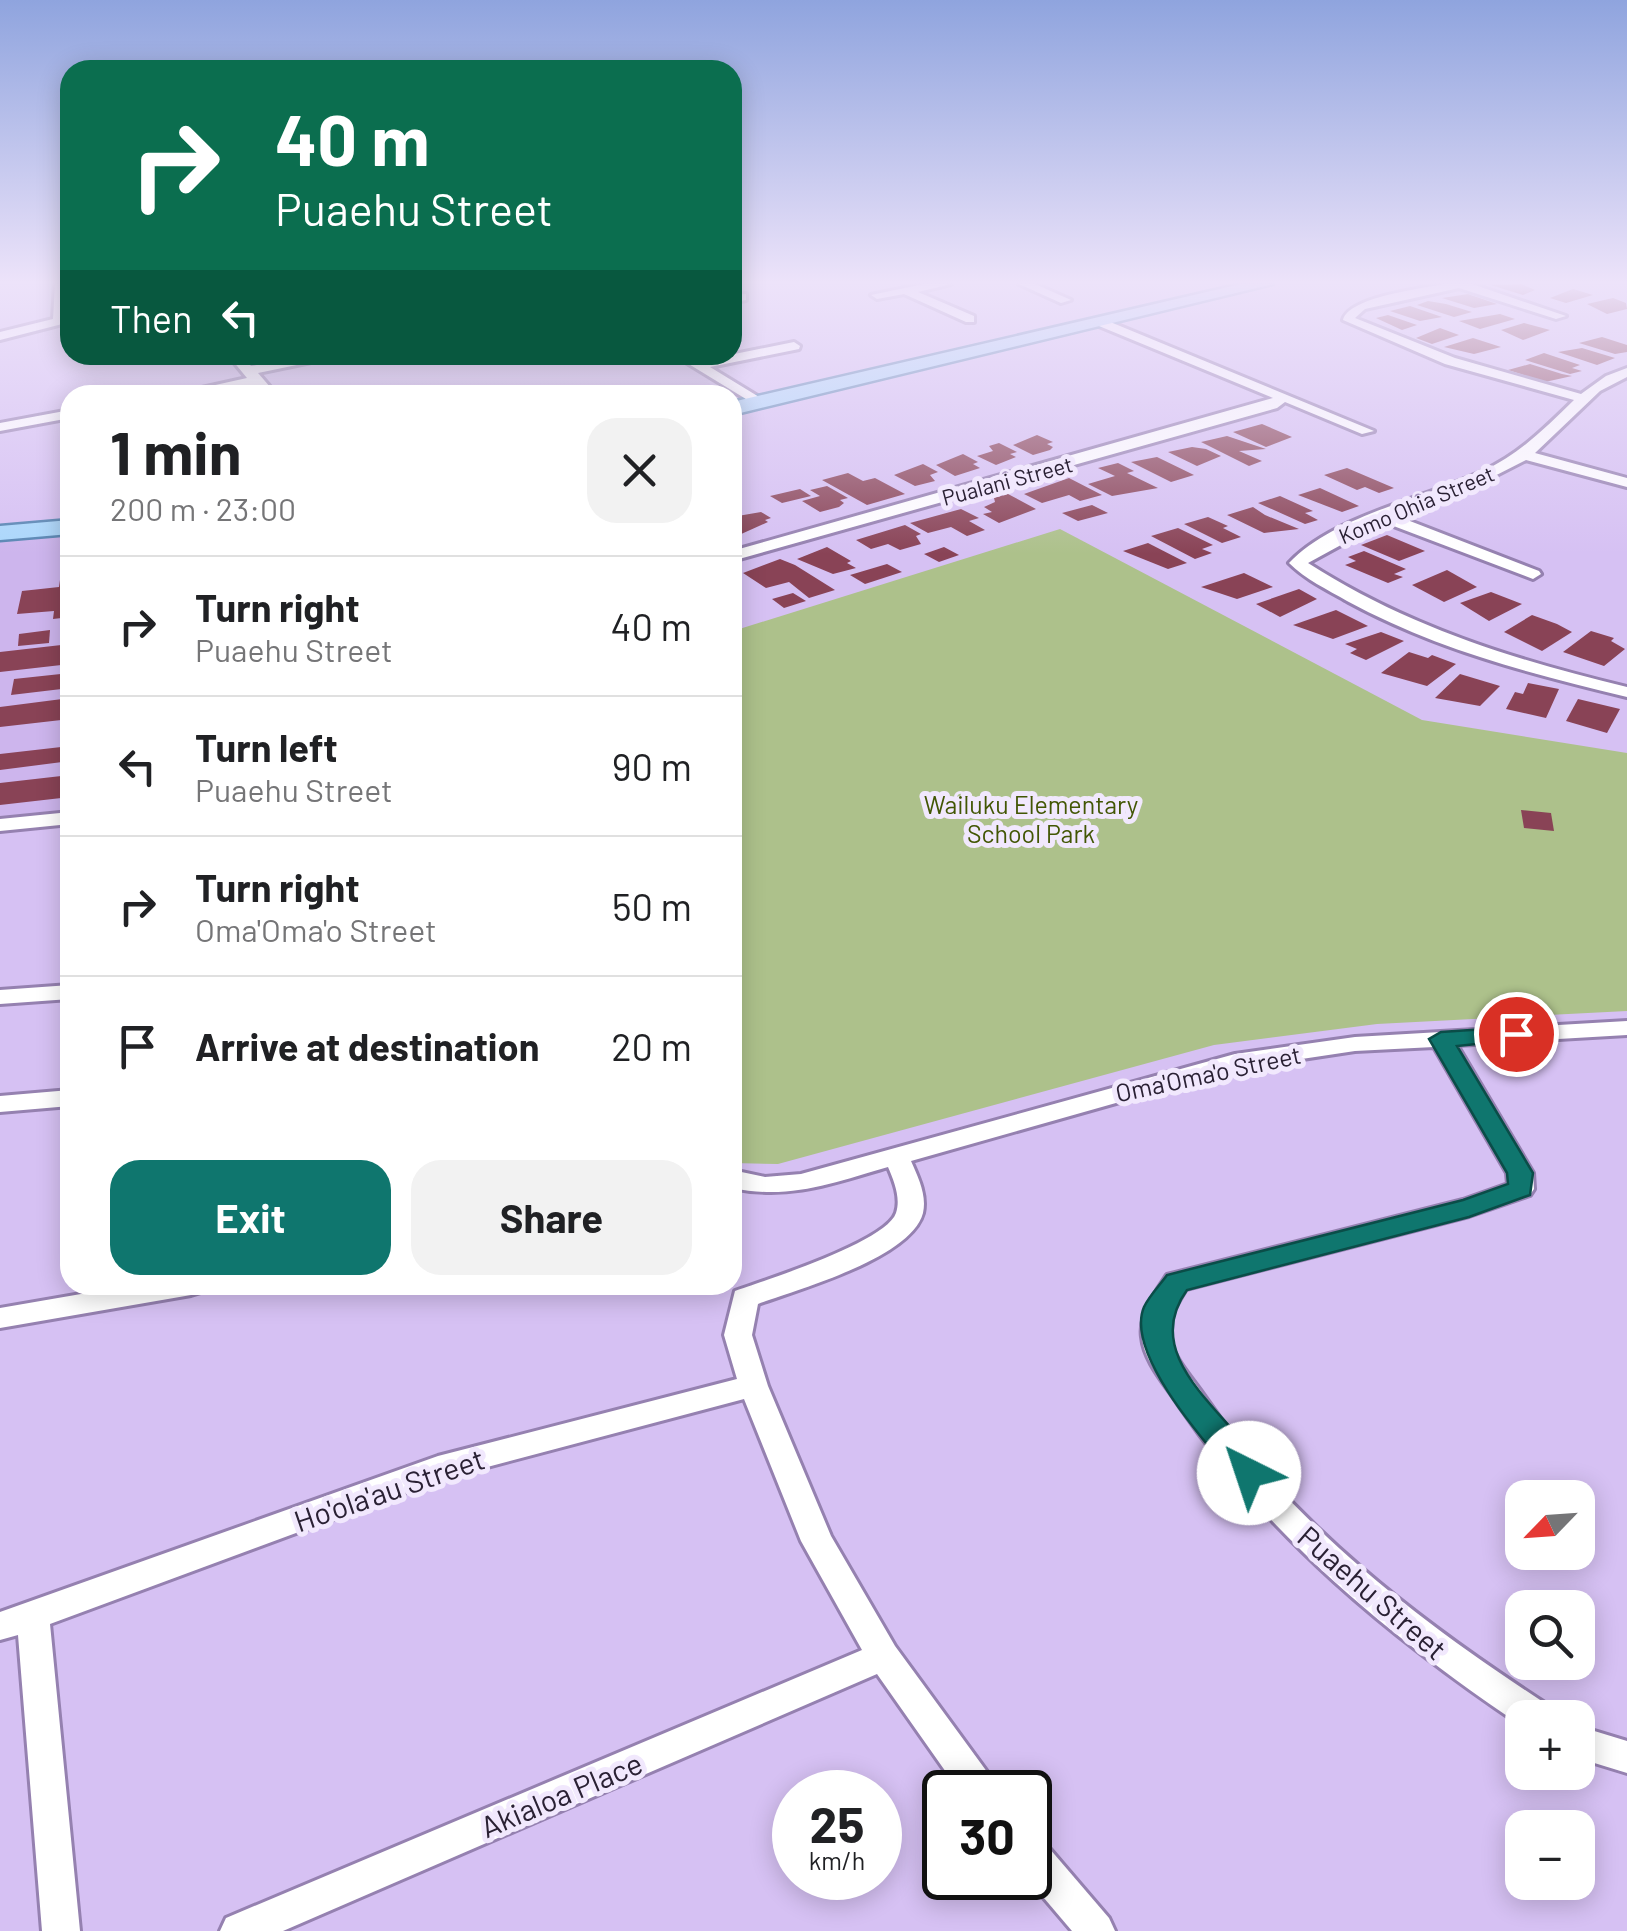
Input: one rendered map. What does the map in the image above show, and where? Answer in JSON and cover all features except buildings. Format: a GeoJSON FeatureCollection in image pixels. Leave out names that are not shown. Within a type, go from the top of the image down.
{"type":"FeatureCollection","features":[{"type":"Feature","properties":{"kind":"main road"},"geometry":{"type":"LineString","coordinates":[[742,408],[886,374]]}},
{"type":"Feature","properties":{"kind":"main road"},"geometry":{"type":"LineString","coordinates":[[0,533],[60,528]]}},
{"type":"Feature","properties":{"kind":"street"},"geometry":{"type":"LineString","coordinates":[[216,385],[260,374]]}},
{"type":"Feature","properties":{"kind":"street"},"geometry":{"type":"LineString","coordinates":[[1232,374],[1264,387],[1280,399],[1368,432]]}},
{"type":"Feature","properties":{"kind":"street"},"geometry":{"type":"LineString","coordinates":[[1494,374],[1581,398]]}},
{"type":"Feature","properties":{"kind":"street","name":"Komo Ohia Street"},"geometry":{"type":"LineString","coordinates":[[1623,374],[1581,398],[1524,455],[1320,544],[1296,563],[1334,590],[1461,648],[1627,692]]}},
{"type":"Feature","properties":{"kind":"street"},"geometry":{"type":"LineString","coordinates":[[252,376],[261,385]]}},
{"type":"Feature","properties":{"kind":"street"},"geometry":{"type":"LineString","coordinates":[[742,394],[759,404]]}},
{"type":"Feature","properties":{"kind":"street","name":"Pualani Street"},"geometry":{"type":"LineString","coordinates":[[742,553],[1272,405],[1280,399]]}},
{"type":"Feature","properties":{"kind":"street"},"geometry":{"type":"LineString","coordinates":[[0,427],[60,416]]}},
{"type":"Feature","properties":{"kind":"street"},"geometry":{"type":"LineString","coordinates":[[1524,455],[1627,483]]}},
{"type":"Feature","properties":{"kind":"street"},"geometry":{"type":"LineString","coordinates":[[1387,518],[1534,574]]}},
{"type":"Feature","properties":{"kind":"street"},"geometry":{"type":"LineString","coordinates":[[0,825],[60,819]]}},
{"type":"Feature","properties":{"kind":"street"},"geometry":{"type":"LineString","coordinates":[[0,997],[60,993]]}},
{"type":"Feature","properties":{"kind":"street","name":"Oma'Oma'o Street"},"geometry":{"type":"LineString","coordinates":[[742,1180],[764,1186],[801,1183],[1235,1062],[1355,1044],[1627,1028]]}},
{"type":"Feature","properties":{"kind":"street","name":"Puaehu Street"},"geometry":{"type":"LineString","coordinates":[[1441,1039],[1520,1173],[1521,1189],[1469,1208],[1177,1282],[1156,1310],[1157,1344],[1202,1419],[1296,1526],[1462,1669],[1510,1700]]}},
{"type":"Feature","properties":{"kind":"street"},"geometry":{"type":"LineString","coordinates":[[0,1104],[60,1099]]}},
{"type":"Feature","properties":{"kind":"street"},"geometry":{"type":"LineString","coordinates":[[895,1156],[911,1202],[905,1224],[870,1248],[745,1298],[738,1334],[754,1386],[817,1541],[882,1656],[964,1770]]}},
{"type":"Feature","properties":{"kind":"street"},"geometry":{"type":"LineString","coordinates":[[0,1318],[133,1295]]}},
{"type":"Feature","properties":{"kind":"street","name":"Ho'ola'au Street"},"geometry":{"type":"LineString","coordinates":[[0,1626],[438,1468],[754,1386]]}},
{"type":"Feature","properties":{"kind":"street"},"geometry":{"type":"LineString","coordinates":[[33,1616],[61,1931]]}},
{"type":"Feature","properties":{"kind":"street","name":"Akialoa Place"},"geometry":{"type":"LineString","coordinates":[[240,1931],[882,1656]]}},
{"type":"Feature","properties":{"kind":"street"},"geometry":{"type":"LineString","coordinates":[[1595,1747],[1627,1757]]}},
{"type":"Feature","properties":{"kind":"street"},"geometry":{"type":"LineString","coordinates":[[1052,1879],[1096,1931]]}},
{"type":"Feature","properties":{"kind":"shaded area"},"geometry":{"type":"Polygon","coordinates":[[[60,535],[60,813],[0,817],[0,541],[60,535]]]}},
{"type":"Feature","properties":{"kind":"green space","name":"Wailuku Elementary School Park"},"geometry":{"type":"Polygon","coordinates":[[[1060,529],[1422,720],[1627,753],[1627,1011],[1377,1024],[1214,1045],[778,1164],[742,1163],[742,628],[1060,529]]]}},
{"type":"Feature","properties":{"kind":"route"},"geometry":{"type":"LineString","coordinates":[[1249,1473],[1202,1419],[1157,1344],[1156,1310],[1177,1282],[1469,1208],[1521,1189],[1520,1173],[1441,1039],[1516,1034]]}}]}
